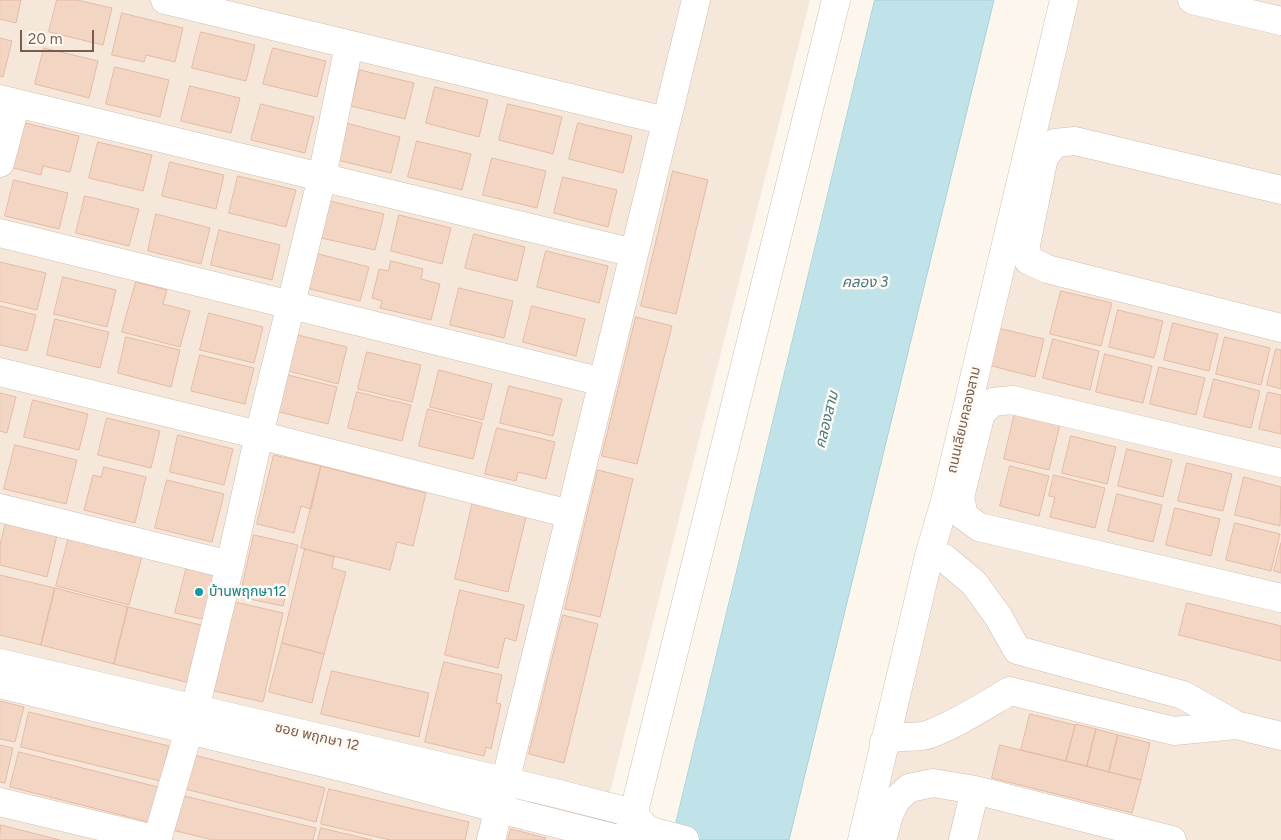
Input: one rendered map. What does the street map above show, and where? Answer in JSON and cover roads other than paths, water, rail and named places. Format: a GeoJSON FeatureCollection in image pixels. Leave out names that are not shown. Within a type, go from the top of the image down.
{"type":"FeatureCollection","features":[{"type":"Feature","properties":{"kind":"street"},"geometry":{"type":"LineString","coordinates":[[165,0],[666,121]]}},
{"type":"Feature","properties":{"kind":"street"},"geometry":{"type":"LineString","coordinates":[[491,840],[696,0]]}},
{"type":"Feature","properties":{"kind":"street"},"geometry":{"type":"LineString","coordinates":[[638,831],[836,0]]}},
{"type":"Feature","properties":{"kind":"street","name":"ถนนเลียบคลองสาม"},"geometry":{"type":"LineString","coordinates":[[862,840],[884,742],[947,492],[1064,0]]}},
{"type":"Feature","properties":{"kind":"street"},"geometry":{"type":"LineString","coordinates":[[1192,0],[1281,21]]}},
{"type":"Feature","properties":{"kind":"street"},"geometry":{"type":"LineString","coordinates":[[0,802],[158,840],[192,719],[230,564],[259,435],[322,177],[350,45]]}},
{"type":"Feature","properties":{"kind":"street"},"geometry":{"type":"LineString","coordinates":[[0,163],[8,101],[634,253]]}},
{"type":"Feature","properties":{"kind":"street"},"geometry":{"type":"LineString","coordinates":[[1281,190],[1075,141],[1055,144],[1044,157],[1026,245],[1028,260],[1047,269],[1281,328]]}},
{"type":"Feature","properties":{"kind":"street"},"geometry":{"type":"LineString","coordinates":[[0,233],[603,382]]}},
{"type":"Feature","properties":{"kind":"street"},"geometry":{"type":"LineString","coordinates":[[0,372],[570,514]]}},
{"type":"Feature","properties":{"kind":"street"},"geometry":{"type":"LineString","coordinates":[[1281,463],[1012,400],[993,402],[981,413],[960,497],[964,516],[979,526],[1281,598]]}},
{"type":"Feature","properties":{"kind":"street"},"geometry":{"type":"LineString","coordinates":[[0,508],[230,564]]}},
{"type":"Feature","properties":{"kind":"street"},"geometry":{"type":"LineString","coordinates":[[930,556],[944,558],[974,583],[998,616],[1017,650],[1183,695],[1236,725],[1281,736]]}},
{"type":"Feature","properties":{"kind":"street","name":"ซอย พฤกษา 12"},"geometry":{"type":"LineString","coordinates":[[0,663],[192,719],[506,781],[638,831],[684,840]]}},
{"type":"Feature","properties":{"kind":"street"},"geometry":{"type":"LineString","coordinates":[[0,684],[192,719],[365,773],[622,840]]}},
{"type":"Feature","properties":{"kind":"street"},"geometry":{"type":"LineString","coordinates":[[884,742],[893,737],[928,735],[961,720],[1010,691],[1174,730],[1236,725]]}},
{"type":"Feature","properties":{"kind":"street"},"geometry":{"type":"LineString","coordinates":[[882,840],[889,815],[896,800],[908,788],[933,783],[975,790],[1172,840]]}},
{"type":"Feature","properties":{"kind":"street"},"geometry":{"type":"LineString","coordinates":[[963,840],[975,790]]}},
{"type":"Feature","properties":{"kind":"water","name":"คลอง 3"},"geometry":{"type":"Polygon","coordinates":[[[875,0],[994,0],[789,840],[672,840],[875,0]]]}},
{"type":"Feature","properties":{"kind":"place","name":"บ้านพฤกษา12"},"geometry":{"type":"Point","coordinates":[199,592]}},
{"type":"Feature","properties":{"kind":"water label","name":"คลองสาม"},"geometry":{"type":"Point","coordinates":[827,420]}}]}
